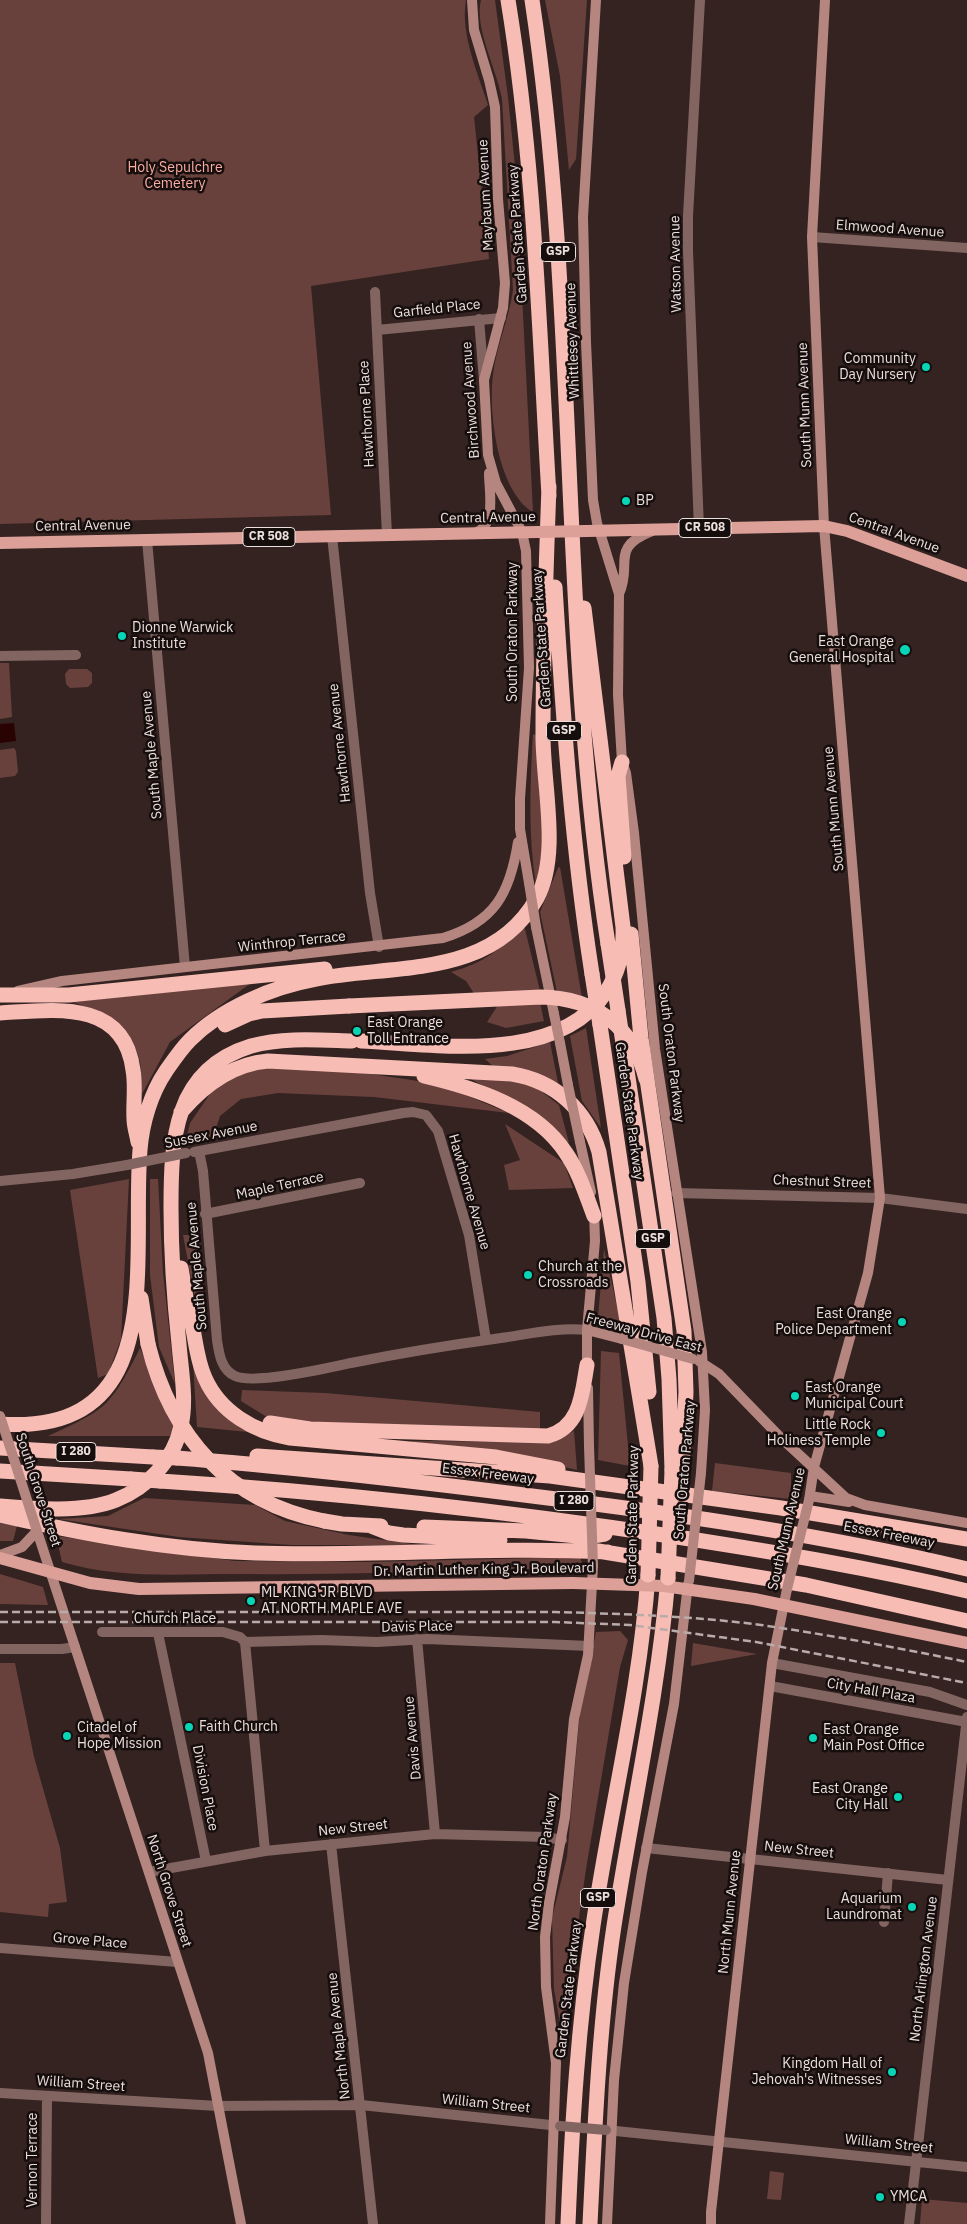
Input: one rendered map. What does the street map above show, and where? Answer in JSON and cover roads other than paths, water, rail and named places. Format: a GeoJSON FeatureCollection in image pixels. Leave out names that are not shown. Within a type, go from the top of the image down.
{"type":"FeatureCollection","features":[{"type":"Feature","properties":{"kind":"highway","name":"Garden State Parkway"},"geometry":{"type":"LineString","coordinates":[[508,0],[524,115],[534,214],[566,767],[578,881],[643,1323],[652,1466],[648,1575],[639,1670],[594,1919],[582,2008],[574,2089],[568,2224]]}},
{"type":"Feature","properties":{"kind":"highway","name":"Garden State Parkway"},"geometry":{"type":"LineString","coordinates":[[532,0],[547,116],[556,214],[572,505],[576,622],[590,813],[664,1318],[677,1470]]}},
{"type":"Feature","properties":{"kind":"highway"},"geometry":{"type":"LineString","coordinates":[[0,1424],[32,1425],[61,1419],[87,1406],[108,1387],[119,1369],[128,1347],[138,1264],[140,1148],[145,1121],[158,1086],[187,1043],[205,1028],[260,996],[299,983],[358,973],[441,964],[478,952],[499,940],[514,927],[530,908],[542,885],[547,869],[549,846],[542,735],[549,486]]}},
{"type":"Feature","properties":{"kind":"highway"},"geometry":{"type":"LineString","coordinates":[[0,1506],[69,1508],[96,1506],[115,1501],[140,1488],[151,1479],[172,1448],[181,1427],[184,1403],[171,1263],[172,1146],[181,1112],[190,1092],[206,1072],[227,1057],[243,1049],[282,1041],[356,1041],[480,1046],[513,1043],[537,1038],[567,1026],[590,1010],[606,991],[618,968],[623,949],[622,920],[572,505]]}},
{"type":"Feature","properties":{"kind":"highway"},"geometry":{"type":"LineString","coordinates":[[622,762],[618,776],[637,1009],[684,1332],[686,1392],[677,1470]]}},
{"type":"Feature","properties":{"kind":"highway"},"geometry":{"type":"LineString","coordinates":[[0,995],[74,994],[338,968],[358,973]]}},
{"type":"Feature","properties":{"kind":"highway"},"geometry":{"type":"LineString","coordinates":[[180,1054],[191,1050],[213,1032],[248,1014],[277,1009],[541,997],[572,1000],[600,1012],[621,1029],[637,1052],[646,1079]]}},
{"type":"Feature","properties":{"kind":"highway"},"geometry":{"type":"LineString","coordinates":[[0,1013],[57,1010],[78,1011],[98,1018],[114,1030],[126,1046],[131,1058],[134,1078],[134,1120],[140,1148]]}},
{"type":"Feature","properties":{"kind":"highway"},"geometry":{"type":"LineString","coordinates":[[181,1112],[197,1094],[217,1079],[239,1067],[253,1063],[276,1061],[519,1075],[537,1080],[554,1089],[577,1108],[592,1132],[600,1158],[652,1466]]}},
{"type":"Feature","properties":{"kind":"highway"},"geometry":{"type":"LineString","coordinates":[[346,1065],[394,1070],[437,1079],[492,1097],[520,1112],[550,1134],[567,1154],[594,1216]]}},
{"type":"Feature","properties":{"kind":"highway"},"geometry":{"type":"LineString","coordinates":[[171,1202],[182,1274],[202,1372],[217,1398],[238,1418],[266,1433],[290,1438],[518,1460],[631,1488]]}},
{"type":"Feature","properties":{"kind":"highway"},"geometry":{"type":"LineString","coordinates":[[138,1264],[148,1344],[158,1380],[171,1410],[189,1437],[211,1462],[236,1483],[264,1500],[294,1514],[324,1521],[371,1526],[501,1530],[587,1537],[632,1530]]}},
{"type":"Feature","properties":{"kind":"highway"},"geometry":{"type":"LineString","coordinates":[[195,1343],[213,1380],[236,1406],[270,1424],[305,1429],[548,1436],[563,1430],[573,1419],[579,1404],[587,1365]]}},
{"type":"Feature","properties":{"kind":"highway","name":"Essex Freeway"},"geometry":{"type":"LineString","coordinates":[[0,1448],[177,1458],[449,1485],[625,1507],[811,1536],[967,1569]]}},
{"type":"Feature","properties":{"kind":"highway"},"geometry":{"type":"LineString","coordinates":[[177,1458],[282,1456],[519,1473],[780,1508],[967,1539]]}},
{"type":"Feature","properties":{"kind":"highway","name":"GSP"},"geometry":{"type":"LineString","coordinates":[[590,2224],[596,2089],[603,2015],[620,1889],[660,1652],[677,1470]]}},
{"type":"Feature","properties":{"kind":"highway","name":"I 280"},"geometry":{"type":"LineString","coordinates":[[0,1471],[362,1497],[632,1530],[829,1561],[967,1591]]}},
{"type":"Feature","properties":{"kind":"highway"},"geometry":{"type":"LineString","coordinates":[[780,1508],[967,1550]]}},
{"type":"Feature","properties":{"kind":"highway"},"geometry":{"type":"LineString","coordinates":[[0,1514],[131,1541],[238,1552],[545,1549],[608,1552]]}},
{"type":"Feature","properties":{"kind":"highway"},"geometry":{"type":"LineString","coordinates":[[371,1526],[397,1534],[535,1542],[608,1552],[797,1583],[967,1621]]}},
{"type":"Feature","properties":{"kind":"main road","name":"Maybaum Avenue"},"geometry":{"type":"LineString","coordinates":[[472,0],[474,30],[489,80],[496,115],[498,199],[505,283],[501,318],[487,365],[484,389]]}},
{"type":"Feature","properties":{"kind":"main road","name":"Whittlesey Avenue"},"geometry":{"type":"LineString","coordinates":[[596,0],[583,227],[592,473],[594,508],[600,530]]}},
{"type":"Feature","properties":{"kind":"main road","name":"South Munn Avenue"},"geometry":{"type":"LineString","coordinates":[[784,1604],[810,1498],[814,1467],[868,1273],[880,1198],[824,526],[812,237],[825,0]]}},
{"type":"Feature","properties":{"kind":"main road","name":"Birchwood Avenue"},"geometry":{"type":"LineString","coordinates":[[484,389],[488,455],[496,483],[522,532]]}},
{"type":"Feature","properties":{"kind":"main road"},"geometry":{"type":"LineString","coordinates":[[475,533],[485,528],[489,520],[488,455]]}},
{"type":"Feature","properties":{"kind":"main road","name":"Central Avenue"},"geometry":{"type":"LineString","coordinates":[[0,543],[824,526],[847,531],[967,576]]}},
{"type":"Feature","properties":{"kind":"main road"},"geometry":{"type":"LineString","coordinates":[[619,594],[625,581],[624,561],[628,546],[638,538],[660,529]]}},
{"type":"Feature","properties":{"kind":"main road","name":"South Oraton Parkway"},"geometry":{"type":"LineString","coordinates":[[600,530],[619,594],[618,695],[622,762],[626,773],[634,833],[651,1020],[676,1193],[705,1421],[701,1474],[675,1695],[646,1848]]}},
{"type":"Feature","properties":{"kind":"main road","name":"South Oraton Parkway"},"geometry":{"type":"LineString","coordinates":[[522,532],[526,551],[529,668],[521,768],[520,829],[536,927],[594,1216],[594,1254],[587,1365],[593,1566]]}},
{"type":"Feature","properties":{"kind":"main road","name":"Winthrop Terrace"},"geometry":{"type":"LineString","coordinates":[[0,995],[62,981],[379,947],[443,938],[464,930],[483,918],[497,904],[508,886],[514,868],[520,829]]}},
{"type":"Feature","properties":{"kind":"main road","name":"Freeway Drive East"},"geometry":{"type":"LineString","coordinates":[[588,1330],[698,1361],[719,1374],[780,1437],[842,1495],[865,1505],[967,1523]]}},
{"type":"Feature","properties":{"kind":"main road","name":"South Grove Street"},"geometry":{"type":"LineString","coordinates":[[0,1416],[50,1572]]}},
{"type":"Feature","properties":{"kind":"main road"},"geometry":{"type":"LineString","coordinates":[[810,1498],[865,1505]]}},
{"type":"Feature","properties":{"kind":"main road"},"geometry":{"type":"LineString","coordinates":[[0,1557],[22,1547],[37,1531]]}},
{"type":"Feature","properties":{"kind":"main road","name":"Dr. Martin Luther King Jr. Boulevard"},"geometry":{"type":"LineString","coordinates":[[0,1557],[104,1585],[139,1589],[572,1583],[664,1586],[754,1598],[967,1643]]}},
{"type":"Feature","properties":{"kind":"main road","name":"North Oraton Parkway"},"geometry":{"type":"LineString","coordinates":[[550,2224],[557,2126],[556,2063],[546,1987],[545,1952],[549,1903],[562,1840],[574,1719],[589,1646],[593,1566]]}},
{"type":"Feature","properties":{"kind":"main road","name":"North Grove Street"},"geometry":{"type":"LineString","coordinates":[[50,1572],[208,2053],[241,2224]]}},
{"type":"Feature","properties":{"kind":"main road","name":"North Munn Avenue"},"geometry":{"type":"LineString","coordinates":[[711,2224],[772,1663],[784,1604]]}},
{"type":"Feature","properties":{"kind":"main road"},"geometry":{"type":"LineString","coordinates":[[607,2224],[609,2131],[624,1983],[646,1848]]}},
{"type":"Feature","properties":{"kind":"street","name":"Watson Avenue"},"geometry":{"type":"LineString","coordinates":[[699,528],[688,216],[700,0]]}},
{"type":"Feature","properties":{"kind":"street","name":"Elmwood Avenue"},"geometry":{"type":"LineString","coordinates":[[812,237],[967,248]]}},
{"type":"Feature","properties":{"kind":"street","name":"Hawthorne Place"},"geometry":{"type":"LineString","coordinates":[[375,292],[387,535]]}},
{"type":"Feature","properties":{"kind":"street","name":"Garfield Place"},"geometry":{"type":"LineString","coordinates":[[377,330],[501,318]]}},
{"type":"Feature","properties":{"kind":"street","name":"Birchwood Avenue"},"geometry":{"type":"LineString","coordinates":[[479,319],[484,389]]}},
{"type":"Feature","properties":{"kind":"street","name":"Hawthorne Avenue"},"geometry":{"type":"LineString","coordinates":[[332,536],[369,883],[379,947]]}},
{"type":"Feature","properties":{"kind":"street","name":"South Maple Avenue"},"geometry":{"type":"LineString","coordinates":[[147,540],[185,967]]}},
{"type":"Feature","properties":{"kind":"street"},"geometry":{"type":"LineString","coordinates":[[0,656],[76,655]]}},
{"type":"Feature","properties":{"kind":"street","name":"Sussex Avenue"},"geometry":{"type":"LineString","coordinates":[[0,1181],[73,1174],[403,1112],[426,1115]]}},
{"type":"Feature","properties":{"kind":"street","name":"Hawthorne Avenue"},"geometry":{"type":"LineString","coordinates":[[426,1115],[438,1131],[469,1235],[486,1340]]}},
{"type":"Feature","properties":{"kind":"street","name":"South Maple Avenue"},"geometry":{"type":"LineString","coordinates":[[199,1151],[203,1171],[217,1340],[226,1370],[232,1375]]}},
{"type":"Feature","properties":{"kind":"street","name":"Maple Terrace"},"geometry":{"type":"LineString","coordinates":[[206,1214],[360,1182]]}},
{"type":"Feature","properties":{"kind":"street","name":"Chestnut Street"},"geometry":{"type":"LineString","coordinates":[[676,1193],[880,1198],[967,1209]]}},
{"type":"Feature","properties":{"kind":"street","name":"Freeway Drive East"},"geometry":{"type":"LineString","coordinates":[[232,1375],[242,1378],[287,1375],[416,1350],[556,1330],[588,1330]]}},
{"type":"Feature","properties":{"kind":"street","name":"Church Place"},"geometry":{"type":"LineString","coordinates":[[102,1632],[223,1632],[233,1634],[245,1642]]}},
{"type":"Feature","properties":{"kind":"street","name":"Division Place"},"geometry":{"type":"LineString","coordinates":[[158,1633],[206,1861]]}},
{"type":"Feature","properties":{"kind":"street","name":"Davis Place"},"geometry":{"type":"LineString","coordinates":[[245,1642],[321,1640],[377,1642],[417,1639],[589,1646]]}},
{"type":"Feature","properties":{"kind":"street","name":"Davis Avenue"},"geometry":{"type":"LineString","coordinates":[[417,1639],[436,1834]]}},
{"type":"Feature","properties":{"kind":"street"},"geometry":{"type":"LineString","coordinates":[[245,1642],[265,1851]]}},
{"type":"Feature","properties":{"kind":"street"},"geometry":{"type":"LineString","coordinates":[[0,1649],[62,1649],[76,1647]]}},
{"type":"Feature","properties":{"kind":"street","name":"City Hall Plaza"},"geometry":{"type":"LineString","coordinates":[[772,1663],[930,1692],[967,1705]]}},
{"type":"Feature","properties":{"kind":"street","name":"City Hall Plaza"},"geometry":{"type":"LineString","coordinates":[[770,1686],[967,1722]]}},
{"type":"Feature","properties":{"kind":"street","name":"North Arlington Avenue"},"geometry":{"type":"LineString","coordinates":[[909,2224],[967,1717]]}},
{"type":"Feature","properties":{"kind":"street","name":"New Street"},"geometry":{"type":"LineString","coordinates":[[149,1872],[265,1851],[436,1834],[546,1837],[562,1840]]}},
{"type":"Feature","properties":{"kind":"street","name":"North Maple Avenue"},"geometry":{"type":"LineString","coordinates":[[331,1844],[373,2224]]}},
{"type":"Feature","properties":{"kind":"street","name":"New Street"},"geometry":{"type":"LineString","coordinates":[[646,1848],[948,1880]]}},
{"type":"Feature","properties":{"kind":"street"},"geometry":{"type":"LineString","coordinates":[[884,1922],[888,1874]]}},
{"type":"Feature","properties":{"kind":"street","name":"Grove Place"},"geometry":{"type":"LineString","coordinates":[[0,1948],[177,1962]]}},
{"type":"Feature","properties":{"kind":"street","name":"William Street"},"geometry":{"type":"LineString","coordinates":[[0,2093],[218,2106],[360,2105],[967,2167]]}},
{"type":"Feature","properties":{"kind":"street","name":"Vernon Terrace"},"geometry":{"type":"LineString","coordinates":[[46,2224],[47,2096]]}},
{"type":"Feature","properties":{"kind":"railway"},"geometry":{"type":"LineString","coordinates":[[0,1612],[555,1612],[658,1616],[710,1619],[761,1625],[967,1662]]}},
{"type":"Feature","properties":{"kind":"railway"},"geometry":{"type":"LineString","coordinates":[[0,1622],[555,1622],[630,1625],[756,1642],[967,1683]]}},
{"type":"Feature","properties":{"kind":"place","name":"Community Day Nursery"},"geometry":{"type":"Point","coordinates":[926,367]}},
{"type":"Feature","properties":{"kind":"place","name":"BP"},"geometry":{"type":"Point","coordinates":[626,501]}},
{"type":"Feature","properties":{"kind":"place","name":"Dionne Warwick Institute"},"geometry":{"type":"Point","coordinates":[122,636]}},
{"type":"Feature","properties":{"kind":"place","name":"East Orange General Hospital"},"geometry":{"type":"Point","coordinates":[905,650]}},
{"type":"Feature","properties":{"kind":"place","name":"East Orange Toll Entrance"},"geometry":{"type":"Point","coordinates":[357,1031]}},
{"type":"Feature","properties":{"kind":"place","name":"Church at the Crossroads"},"geometry":{"type":"Point","coordinates":[528,1275]}},
{"type":"Feature","properties":{"kind":"place","name":"East Orange Police Department"},"geometry":{"type":"Point","coordinates":[902,1322]}},
{"type":"Feature","properties":{"kind":"place","name":"East Orange Municipal Court"},"geometry":{"type":"Point","coordinates":[795,1396]}},
{"type":"Feature","properties":{"kind":"place","name":"Little Rock Holiness Temple"},"geometry":{"type":"Point","coordinates":[881,1433]}},
{"type":"Feature","properties":{"kind":"place","name":"ML KING JR BLVD AT NORTH MAPLE AVE"},"geometry":{"type":"Point","coordinates":[251,1601]}},
{"type":"Feature","properties":{"kind":"place","name":"Faith Church"},"geometry":{"type":"Point","coordinates":[189,1727]}},
{"type":"Feature","properties":{"kind":"place","name":"Citadel of Hope Mission"},"geometry":{"type":"Point","coordinates":[67,1736]}},
{"type":"Feature","properties":{"kind":"place","name":"East Orange Main Post Office"},"geometry":{"type":"Point","coordinates":[813,1738]}},
{"type":"Feature","properties":{"kind":"place","name":"East Orange City Hall"},"geometry":{"type":"Point","coordinates":[898,1797]}},
{"type":"Feature","properties":{"kind":"place","name":"Aquarium Laundromat"},"geometry":{"type":"Point","coordinates":[912,1907]}},
{"type":"Feature","properties":{"kind":"place","name":"Kingdom Hall of Jehovah's Witnesses"},"geometry":{"type":"Point","coordinates":[892,2072]}},
{"type":"Feature","properties":{"kind":"place","name":"YMCA"},"geometry":{"type":"Point","coordinates":[880,2197]}},
{"type":"Feature","properties":{"kind":"park label","name":"Holy Sepulchre Cemetery"},"geometry":{"type":"Point","coordinates":[175,176]}}]}
